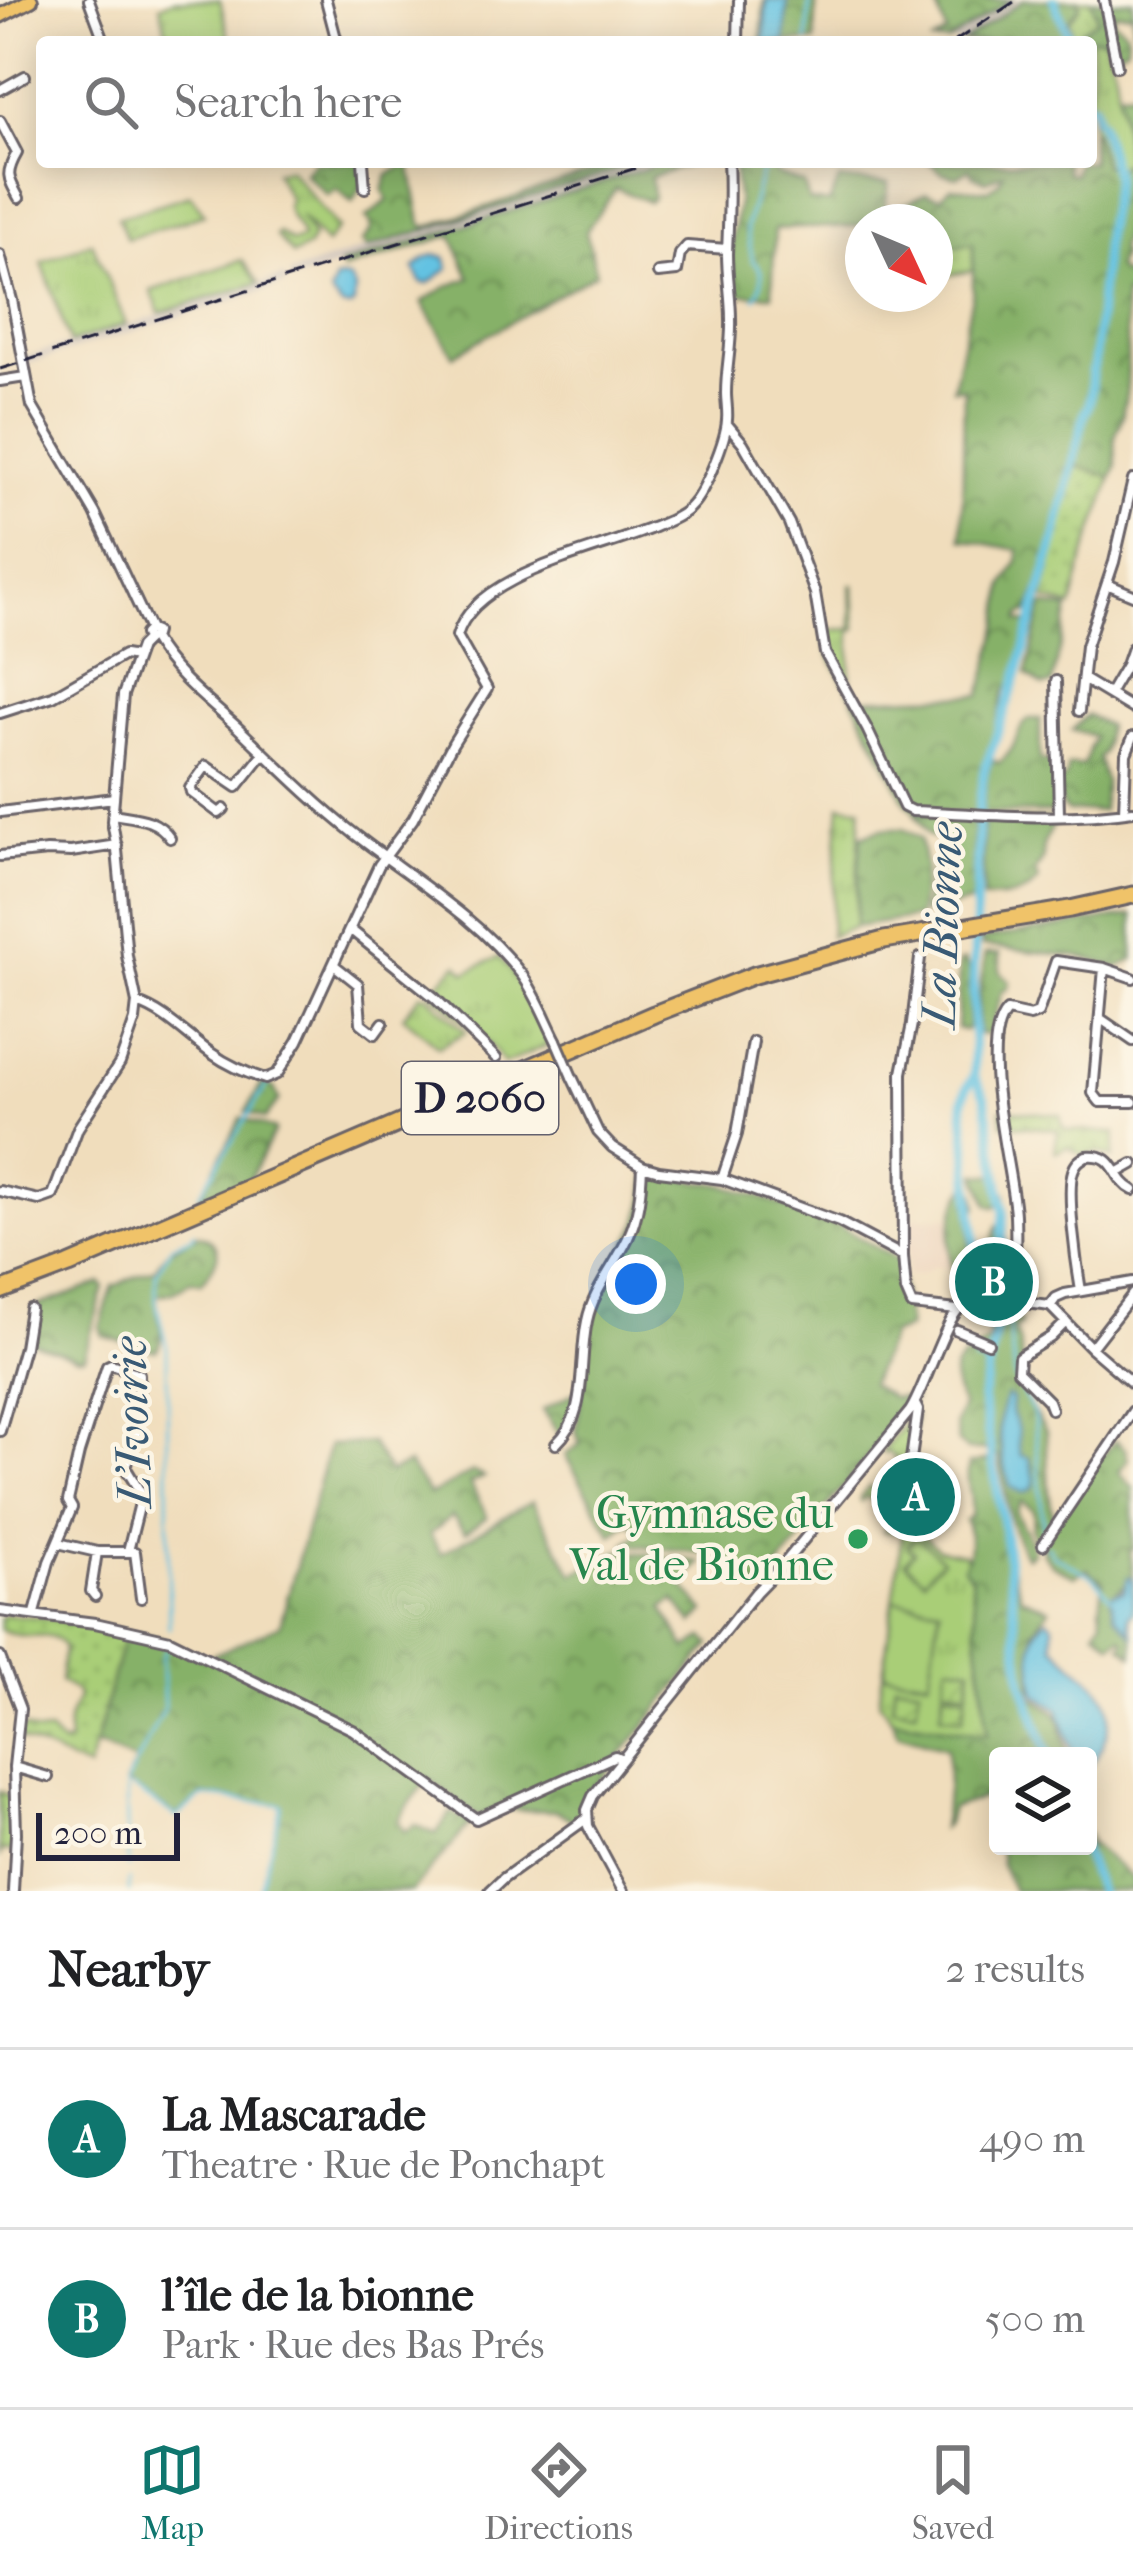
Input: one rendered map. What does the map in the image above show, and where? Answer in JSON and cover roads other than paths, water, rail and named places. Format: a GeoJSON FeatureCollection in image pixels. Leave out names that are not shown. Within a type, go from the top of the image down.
{"type":"FeatureCollection","features":[{"type":"Feature","properties":{"kind":"highway","name":"D 2060"},"geometry":{"type":"LineString","coordinates":[[0,1294],[110,1256],[740,988],[815,964],[1133,899]]}},
{"type":"Feature","properties":{"kind":"main road"},"geometry":{"type":"LineString","coordinates":[[0,16],[31,0]]}},
{"type":"Feature","properties":{"kind":"street"},"geometry":{"type":"LineString","coordinates":[[89,0],[99,36]]}},
{"type":"Feature","properties":{"kind":"street"},"geometry":{"type":"LineString","coordinates":[[326,0],[335,36]]}},
{"type":"Feature","properties":{"kind":"street"},"geometry":{"type":"LineString","coordinates":[[738,36],[739,0]]}},
{"type":"Feature","properties":{"kind":"street"},"geometry":{"type":"LineString","coordinates":[[1104,0],[1117,66]]}},
{"type":"Feature","properties":{"kind":"street"},"geometry":{"type":"LineString","coordinates":[[0,90],[25,76]]}},
{"type":"Feature","properties":{"kind":"street"},"geometry":{"type":"LineString","coordinates":[[0,122],[17,153],[8,179],[19,198]]}},
{"type":"Feature","properties":{"kind":"street"},"geometry":{"type":"LineString","coordinates":[[363,168],[365,188]]}},
{"type":"Feature","properties":{"kind":"street"},"geometry":{"type":"LineString","coordinates":[[137,1003],[221,1060],[265,1078],[277,1074],[383,857],[412,819],[452,742],[487,689],[457,636],[466,614],[498,587],[670,520],[689,509],[702,491],[727,424],[728,168]]}},
{"type":"Feature","properties":{"kind":"street"},"geometry":{"type":"LineString","coordinates":[[658,273],[677,271],[687,246],[727,250]]}},
{"type":"Feature","properties":{"kind":"street"},"geometry":{"type":"LineString","coordinates":[[0,255],[38,419],[95,512],[160,652],[345,827],[449,905],[519,971],[598,1132],[612,1147],[641,1166],[722,1179],[839,1222],[903,1256]]}},
{"type":"Feature","properties":{"kind":"street"},"geometry":{"type":"LineString","coordinates":[[0,381],[25,377]]}},
{"type":"Feature","properties":{"kind":"street"},"geometry":{"type":"LineString","coordinates":[[727,424],[789,523],[815,593],[825,653],[904,807],[912,812],[980,814],[1128,812],[1126,754],[1133,737]]}},
{"type":"Feature","properties":{"kind":"street"},"geometry":{"type":"LineString","coordinates":[[1079,711],[1091,628],[1133,483]]}},
{"type":"Feature","properties":{"kind":"street"},"geometry":{"type":"LineString","coordinates":[[1122,525],[1133,531]]}},
{"type":"Feature","properties":{"kind":"street"},"geometry":{"type":"LineString","coordinates":[[1107,584],[1133,595]]}},
{"type":"Feature","properties":{"kind":"street"},"geometry":{"type":"LineString","coordinates":[[0,1191],[39,1200],[51,1196],[78,1128],[125,1051],[137,1003],[127,956],[112,814],[123,694],[136,657],[150,636]]}},
{"type":"Feature","properties":{"kind":"street"},"geometry":{"type":"LineString","coordinates":[[1109,694],[1132,648]]}},
{"type":"Feature","properties":{"kind":"street"},"geometry":{"type":"LineString","coordinates":[[0,713],[53,696],[124,655],[136,657]]}},
{"type":"Feature","properties":{"kind":"street"},"geometry":{"type":"LineString","coordinates":[[1082,678],[1133,709]]}},
{"type":"Feature","properties":{"kind":"street"},"geometry":{"type":"LineString","coordinates":[[1056,681],[1059,815]]}},
{"type":"Feature","properties":{"kind":"street"},"geometry":{"type":"LineString","coordinates":[[224,809],[219,813],[190,788],[206,766],[238,787],[264,753]]}},
{"type":"Feature","properties":{"kind":"street"},"geometry":{"type":"LineString","coordinates":[[0,812],[114,799]]}},
{"type":"Feature","properties":{"kind":"street"},"geometry":{"type":"LineString","coordinates":[[112,814],[150,820],[170,838]]}},
{"type":"Feature","properties":{"kind":"street"},"geometry":{"type":"LineString","coordinates":[[0,856],[117,845]]}},
{"type":"Feature","properties":{"kind":"street"},"geometry":{"type":"LineString","coordinates":[[351,930],[435,998],[496,1058]]}},
{"type":"Feature","properties":{"kind":"street"},"geometry":{"type":"LineString","coordinates":[[920,958],[902,1073],[903,1256],[912,1305],[957,1310],[1053,1302],[1082,1291],[1133,1282]]}},
{"type":"Feature","properties":{"kind":"street"},"geometry":{"type":"LineString","coordinates":[[1017,1303],[1015,1223],[997,1098],[1000,1018],[1007,1011],[1038,1013],[1056,961],[1133,978]]}},
{"type":"Feature","properties":{"kind":"street"},"geometry":{"type":"LineString","coordinates":[[334,965],[358,984],[361,1022],[375,1034],[383,1024]]}},
{"type":"Feature","properties":{"kind":"street"},"geometry":{"type":"LineString","coordinates":[[1104,968],[1093,1093],[1100,1102],[1133,1102]]}},
{"type":"Feature","properties":{"kind":"street"},"geometry":{"type":"LineString","coordinates":[[1100,1018],[1133,1041]]}},
{"type":"Feature","properties":{"kind":"street"},"geometry":{"type":"LineString","coordinates":[[722,1179],[740,1121],[753,1042]]}},
{"type":"Feature","properties":{"kind":"street"},"geometry":{"type":"LineString","coordinates":[[1082,1291],[1076,1262],[1075,1166],[1085,1157],[1098,1156],[1111,1162],[1126,1187],[1133,1190]]}},
{"type":"Feature","properties":{"kind":"street"},"geometry":{"type":"LineString","coordinates":[[1117,1173],[1133,1164]]}},
{"type":"Feature","properties":{"kind":"street"},"geometry":{"type":"LineString","coordinates":[[556,1444],[572,1424],[591,1307],[634,1224],[641,1166]]}},
{"type":"Feature","properties":{"kind":"street"},"geometry":{"type":"LineString","coordinates":[[1091,1348],[1133,1294]]}},
{"type":"Feature","properties":{"kind":"street"},"geometry":{"type":"LineString","coordinates":[[1053,1302],[1091,1348],[1133,1384]]}},
{"type":"Feature","properties":{"kind":"street"},"geometry":{"type":"LineString","coordinates":[[0,1431],[30,1310]]}},
{"type":"Feature","properties":{"kind":"street"},"geometry":{"type":"LineString","coordinates":[[623,1891],[590,1833],[586,1819],[593,1796],[915,1404],[953,1329],[957,1310]]}},
{"type":"Feature","properties":{"kind":"street"},"geometry":{"type":"LineString","coordinates":[[1051,1408],[1018,1371],[1019,1357],[1066,1322]]}},
{"type":"Feature","properties":{"kind":"street"},"geometry":{"type":"LineString","coordinates":[[953,1329],[988,1342]]}},
{"type":"Feature","properties":{"kind":"street"},"geometry":{"type":"LineString","coordinates":[[35,1613],[49,1562],[72,1508],[68,1501],[79,1453],[109,1364],[138,1371],[138,1429],[125,1467],[142,1495],[132,1552],[140,1598]]}},
{"type":"Feature","properties":{"kind":"street"},"geometry":{"type":"LineString","coordinates":[[904,1515],[915,1404]]}},
{"type":"Feature","properties":{"kind":"street"},"geometry":{"type":"LineString","coordinates":[[1042,1545],[1133,1411]]}},
{"type":"Feature","properties":{"kind":"street"},"geometry":{"type":"LineString","coordinates":[[58,1543],[97,1552],[132,1552]]}},
{"type":"Feature","properties":{"kind":"street"},"geometry":{"type":"LineString","coordinates":[[95,1596],[91,1592],[97,1552]]}},
{"type":"Feature","properties":{"kind":"street"},"geometry":{"type":"LineString","coordinates":[[0,1611],[35,1613],[170,1640],[353,1730],[476,1819],[614,1756],[622,1759]]}},
{"type":"Feature","properties":{"kind":"street"},"geometry":{"type":"LineString","coordinates":[[0,1657],[20,1709],[14,1767],[13,1891]]}},
{"type":"Feature","properties":{"kind":"street"},"geometry":{"type":"LineString","coordinates":[[14,1767],[47,1777]]}},
{"type":"Feature","properties":{"kind":"street"},"geometry":{"type":"LineString","coordinates":[[490,1891],[586,1819]]}},
{"type":"Feature","properties":{"kind":"water"},"geometry":{"type":"Polygon","coordinates":[[[767,0],[787,0],[785,36],[764,36],[767,0]]]}},
{"type":"Feature","properties":{"kind":"water"},"geometry":{"type":"Polygon","coordinates":[[[434,255],[445,257],[449,268],[422,283],[414,269],[434,255]]]}},
{"type":"Feature","properties":{"kind":"water"},"geometry":{"type":"Polygon","coordinates":[[[340,278],[349,279],[355,288],[351,308],[342,307],[330,294],[340,278]]]}},
{"type":"Feature","properties":{"kind":"water"},"geometry":{"type":"Polygon","coordinates":[[[1007,1396],[1012,1399],[1021,1455],[1029,1458],[1035,1479],[1033,1488],[1024,1493],[1010,1487],[1002,1453],[999,1429],[1007,1396]]]}},
{"type":"Feature","properties":{"kind":"water"},"geometry":{"type":"Polygon","coordinates":[[[1128,1577],[1133,1578],[1132,1634],[1115,1615],[1111,1597],[1124,1591],[1128,1577]]]}},
{"type":"Feature","properties":{"kind":"water"},"geometry":{"type":"Polygon","coordinates":[[[1048,1619],[1053,1624],[1053,1645],[1105,1696],[1109,1724],[1097,1754],[1097,1747],[1071,1747],[1059,1709],[1036,1694],[1033,1643],[1048,1619]]]}},
{"type":"Feature","properties":{"kind":"waterway","name":"L'Ivoirie"},"geometry":{"type":"LineString","coordinates":[[807,36],[810,0]]}},
{"type":"Feature","properties":{"kind":"waterway","name":"La Bionne"},"geometry":{"type":"LineString","coordinates":[[1054,0],[1069,36]]}},
{"type":"Feature","properties":{"kind":"waterway","name":"La Bionne"},"geometry":{"type":"LineString","coordinates":[[1046,1747],[1023,1684],[982,1398],[1001,1307],[1004,1210],[985,1097],[974,1076],[979,806],[984,771],[1016,680],[1091,395],[1115,177],[1097,120]]}},
{"type":"Feature","properties":{"kind":"waterway","name":"L'Ivoirie"},"geometry":{"type":"LineString","coordinates":[[755,298],[762,274],[753,262],[746,227],[762,168]]}},
{"type":"Feature","properties":{"kind":"waterway"},"geometry":{"type":"LineString","coordinates":[[974,1076],[963,1101],[977,1264],[999,1296]]}},
{"type":"Feature","properties":{"kind":"waterway","name":"L'Ivoirie"},"geometry":{"type":"LineString","coordinates":[[199,1195],[268,1083]]}},
{"type":"Feature","properties":{"kind":"waterway","name":"L'Ivoirie"},"geometry":{"type":"LineString","coordinates":[[169,1628],[167,1348],[156,1301],[156,1274],[171,1246],[194,1232]]}},
{"type":"Feature","properties":{"kind":"waterway"},"geometry":{"type":"LineString","coordinates":[[1001,1307],[1008,1320],[1015,1378],[1034,1414],[1044,1536]]}},
{"type":"Feature","properties":{"kind":"waterway"},"geometry":{"type":"LineString","coordinates":[[974,1361],[988,1366]]}},
{"type":"Feature","properties":{"kind":"waterway"},"geometry":{"type":"LineString","coordinates":[[1047,1546],[1053,1555],[1093,1577],[1111,1597]]}},
{"type":"Feature","properties":{"kind":"waterway","name":"L'Ivoirie"},"geometry":{"type":"LineString","coordinates":[[128,1867],[126,1783],[164,1708],[165,1649]]}},
{"type":"Feature","properties":{"kind":"waterway"},"geometry":{"type":"LineString","coordinates":[[132,1788],[176,1817],[203,1796],[282,1805],[259,1891]]}},
{"type":"Feature","properties":{"kind":"waterway","name":"La Bionne"},"geometry":{"type":"LineString","coordinates":[[1085,1855],[1099,1891]]}},
{"type":"Feature","properties":{"kind":"waterway","name":"L'Ivoirie"},"geometry":{"type":"LineString","coordinates":[[129,1880],[129,1891]]}},
{"type":"Feature","properties":{"kind":"railway"},"geometry":{"type":"LineString","coordinates":[[963,36],[1017,0]]}},
{"type":"Feature","properties":{"kind":"railway"},"geometry":{"type":"LineString","coordinates":[[0,369],[636,168]]}},
{"type":"Feature","properties":{"kind":"place","name":"l'île de la bionne"},"geometry":{"type":"Point","coordinates":[994,1282]}},
{"type":"Feature","properties":{"kind":"place","name":"La Mascarade"},"geometry":{"type":"Point","coordinates":[916,1497]}},
{"type":"Feature","properties":{"kind":"place","name":"Gymnase du Val de Bionne"},"geometry":{"type":"Point","coordinates":[858,1539]}}]}
